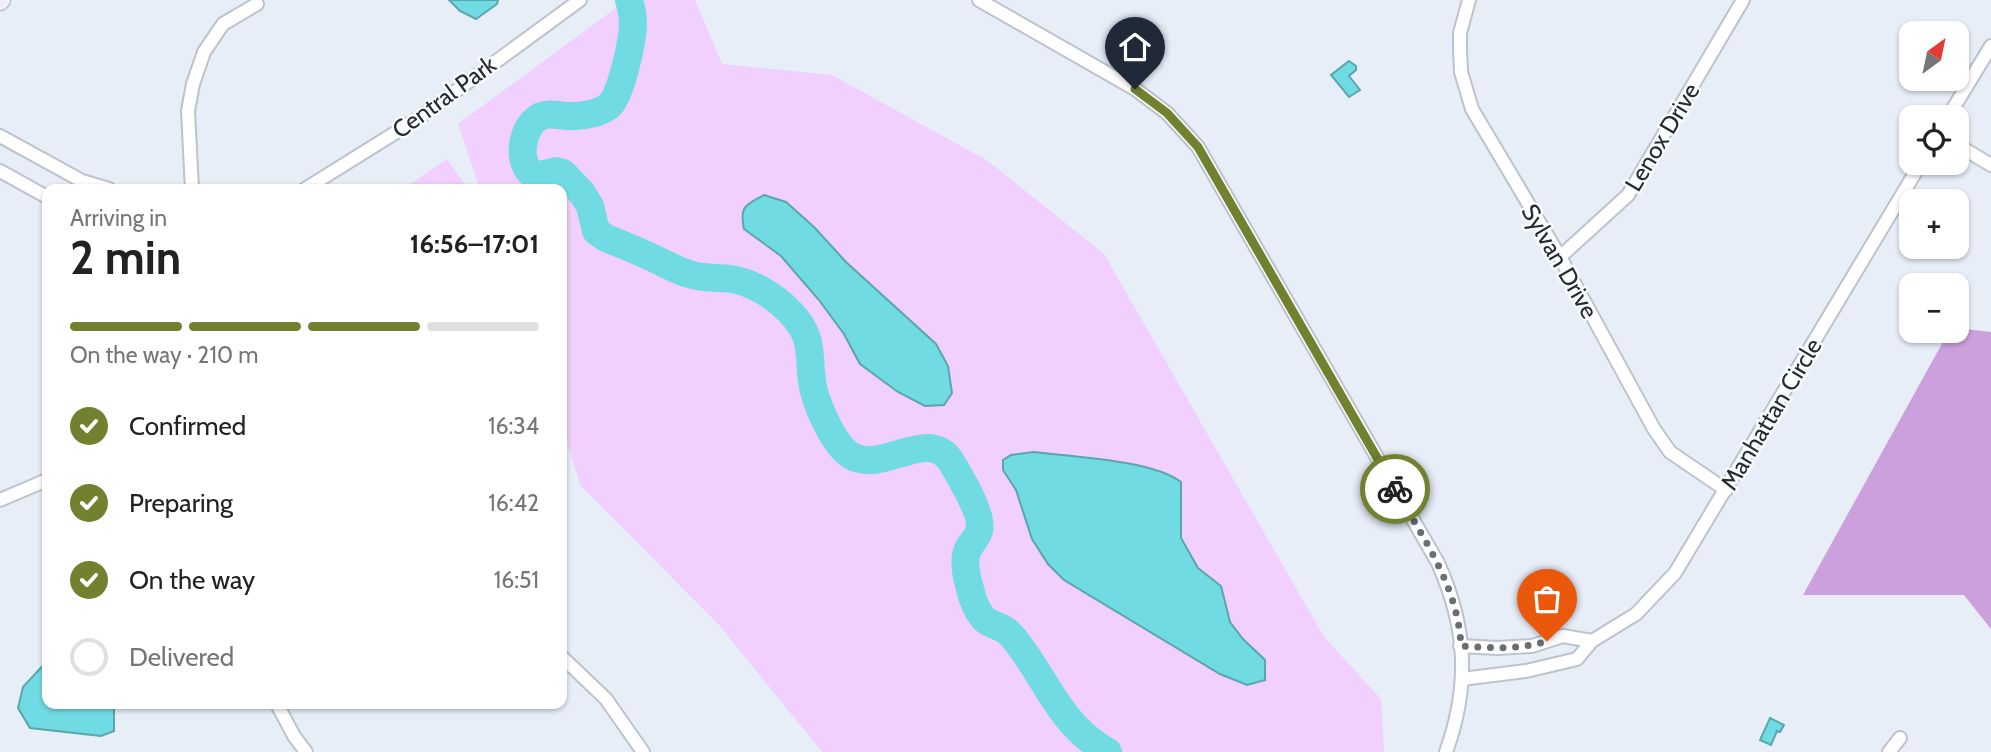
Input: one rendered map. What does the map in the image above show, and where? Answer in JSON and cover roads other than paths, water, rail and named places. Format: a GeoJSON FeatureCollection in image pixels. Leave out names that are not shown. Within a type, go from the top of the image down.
{"type":"FeatureCollection","features":[{"type":"Feature","properties":{"kind":"street","name":"Central Park"},"geometry":{"type":"LineString","coordinates":[[313,184],[419,118],[580,0]]}},
{"type":"Feature","properties":{"kind":"street"},"geometry":{"type":"LineString","coordinates":[[979,0],[1135,89],[1167,113],[1198,147],[1438,563],[1450,590],[1459,621],[1462,679],[1458,719],[1446,752]]}},
{"type":"Feature","properties":{"kind":"street","name":"Sylvan Drive"},"geometry":{"type":"LineString","coordinates":[[1469,0],[1460,33],[1460,49],[1461,72],[1472,109],[1560,257],[1654,429],[1670,452],[1726,490]]}},
{"type":"Feature","properties":{"kind":"street","name":"Lenox Drive"},"geometry":{"type":"LineString","coordinates":[[1560,257],[1628,195],[1743,0]]}},
{"type":"Feature","properties":{"kind":"street"},"geometry":{"type":"LineString","coordinates":[[192,184],[188,111],[193,84],[204,52],[223,24],[257,4]]}},
{"type":"Feature","properties":{"kind":"street"},"geometry":{"type":"LineString","coordinates":[[1955,105],[1991,46]]}},
{"type":"Feature","properties":{"kind":"street"},"geometry":{"type":"LineString","coordinates":[[0,136],[92,184]]}},
{"type":"Feature","properties":{"kind":"street"},"geometry":{"type":"LineString","coordinates":[[1969,152],[1991,165]]}},
{"type":"Feature","properties":{"kind":"street"},"geometry":{"type":"LineString","coordinates":[[0,171],[42,194]]}},
{"type":"Feature","properties":{"kind":"street","name":"Manhattan Circle"},"geometry":{"type":"LineString","coordinates":[[1462,679],[1526,671],[1577,659],[1592,642],[1636,614],[1675,573],[1914,175]]}},
{"type":"Feature","properties":{"kind":"street"},"geometry":{"type":"LineString","coordinates":[[0,500],[42,482]]}},
{"type":"Feature","properties":{"kind":"street"},"geometry":{"type":"LineString","coordinates":[[1461,646],[1532,646],[1563,636],[1592,642]]}},
{"type":"Feature","properties":{"kind":"street"},"geometry":{"type":"LineString","coordinates":[[567,662],[606,699],[643,752]]}},
{"type":"Feature","properties":{"kind":"street"},"geometry":{"type":"LineString","coordinates":[[279,709],[293,736],[306,752]]}},
{"type":"Feature","properties":{"kind":"street"},"geometry":{"type":"LineString","coordinates":[[1889,752],[1900,738]]}},
{"type":"Feature","properties":{"kind":"water"},"geometry":{"type":"Polygon","coordinates":[[[449,0],[498,0],[497,4],[476,19],[460,11],[449,0]]]}},
{"type":"Feature","properties":{"kind":"water"},"geometry":{"type":"Polygon","coordinates":[[[1349,61],[1356,66],[1356,70],[1349,76],[1360,90],[1349,97],[1331,75],[1349,61]]]}},
{"type":"Feature","properties":{"kind":"water"},"geometry":{"type":"Polygon","coordinates":[[[764,195],[786,202],[814,227],[846,262],[936,344],[948,366],[952,393],[944,405],[925,406],[898,392],[860,364],[844,334],[819,300],[781,256],[744,229],[742,216],[745,207],[764,195]]]}},
{"type":"Feature","properties":{"kind":"water"},"geometry":{"type":"Polygon","coordinates":[[[1034,452],[1132,464],[1152,469],[1181,482],[1181,538],[1198,568],[1221,586],[1230,622],[1265,660],[1265,680],[1247,685],[1220,674],[1064,580],[1048,564],[1032,539],[1016,490],[1003,470],[1003,460],[1011,455],[1034,452]]]}},
{"type":"Feature","properties":{"kind":"water"},"geometry":{"type":"Polygon","coordinates":[[[42,666],[42,709],[114,709],[114,731],[101,736],[30,728],[18,708],[23,687],[42,666]]]}},
{"type":"Feature","properties":{"kind":"water"},"geometry":{"type":"Polygon","coordinates":[[[1770,718],[1784,725],[1780,732],[1777,731],[1771,745],[1760,740],[1770,718]]]}},
{"type":"Feature","properties":{"kind":"waterway"},"geometry":{"type":"LineString","coordinates":[[629,0],[633,19],[631,40],[623,78],[614,98],[603,110],[595,113],[577,116],[545,115],[534,121],[523,145],[523,155],[529,171],[535,176],[556,171],[563,173],[582,193],[590,206],[596,231],[606,238],[685,273],[747,283],[784,306],[798,321],[806,337],[812,381],[820,410],[831,432],[850,455],[863,460],[876,460],[918,449],[931,448],[942,452],[960,477],[980,524],[977,536],[966,553],[965,562],[970,590],[978,611],[988,622],[1011,635],[1076,728],[1108,752]]}}]}
